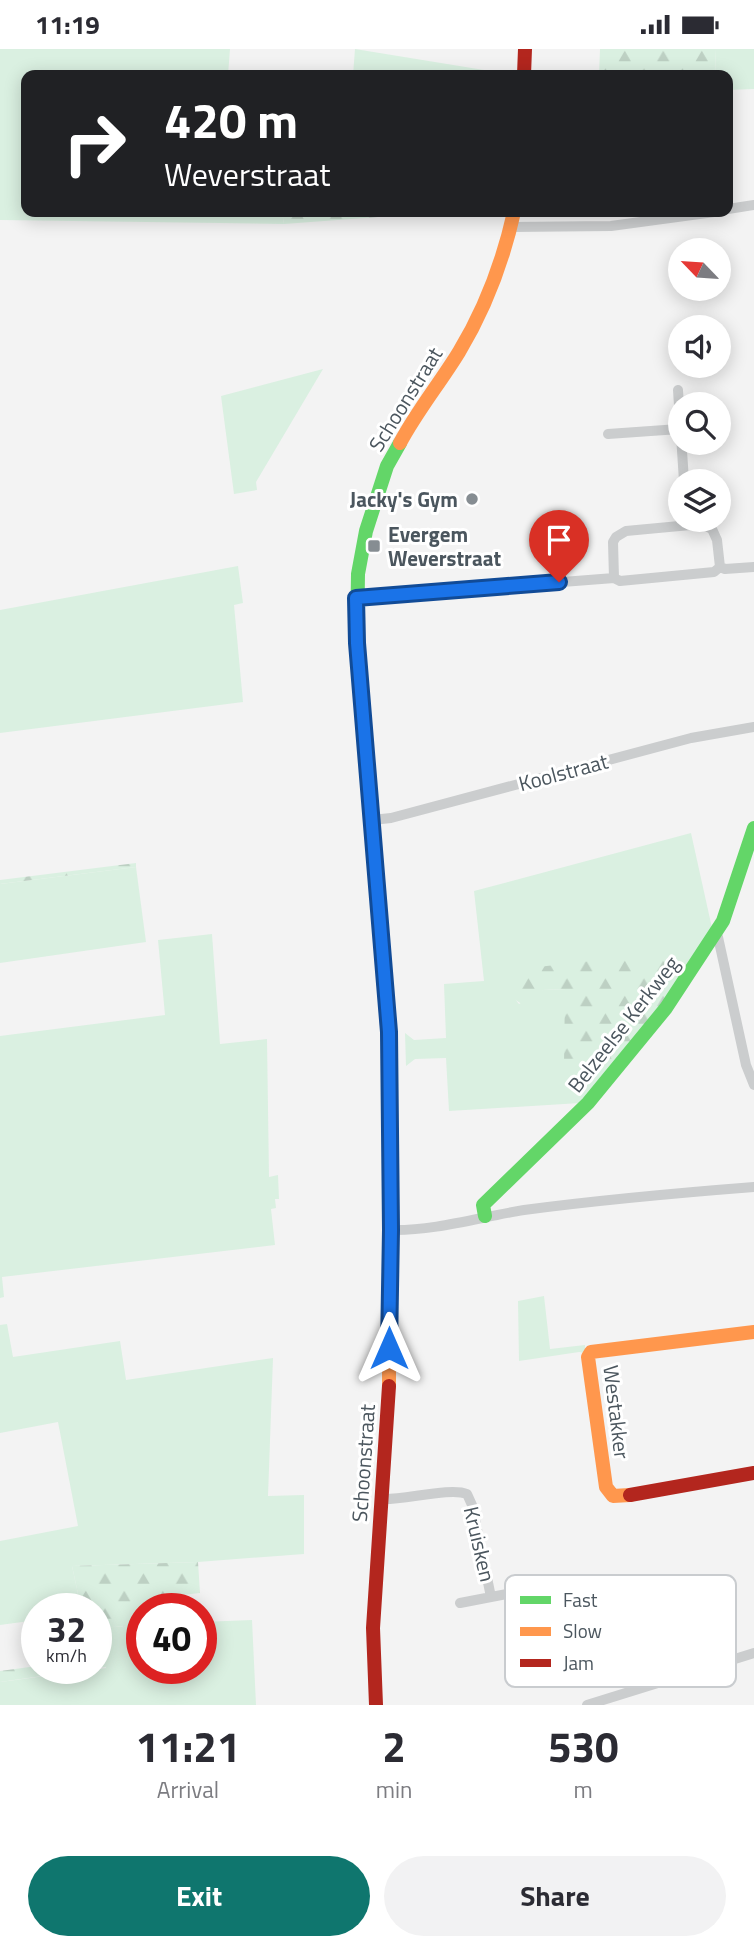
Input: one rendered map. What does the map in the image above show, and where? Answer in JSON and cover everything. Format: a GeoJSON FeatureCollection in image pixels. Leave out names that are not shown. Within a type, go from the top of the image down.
{"type":"FeatureCollection","features":[{"type":"Feature","properties":{"kind":"street"},"geometry":{"type":"LineString","coordinates":[[524,70],[525,49]]}},
{"type":"Feature","properties":{"kind":"street"},"geometry":{"type":"LineString","coordinates":[[733,208],[754,205]]}},
{"type":"Feature","properties":{"kind":"street","name":"Schoonstraat"},"geometry":{"type":"LineString","coordinates":[[376,1705],[373,1628],[389,1409],[389,1032],[358,656],[356,598],[361,551],[387,466],[408,428],[472,329],[493,286],[513,217]]}},
{"type":"Feature","properties":{"kind":"street"},"geometry":{"type":"LineString","coordinates":[[511,227],[611,226],[677,217]]}},
{"type":"Feature","properties":{"kind":"street"},"geometry":{"type":"LineString","coordinates":[[608,434],[668,430]]}},
{"type":"Feature","properties":{"kind":"street"},"geometry":{"type":"LineString","coordinates":[[614,578],[613,542],[620,533],[668,525]]}},
{"type":"Feature","properties":{"kind":"street"},"geometry":{"type":"LineString","coordinates":[[713,532],[720,567]]}},
{"type":"Feature","properties":{"kind":"street"},"geometry":{"type":"LineString","coordinates":[[356,598],[614,578],[620,581],[714,572],[720,567]]}},
{"type":"Feature","properties":{"kind":"street"},"geometry":{"type":"LineString","coordinates":[[720,567],[754,567]]}},
{"type":"Feature","properties":{"kind":"street","name":"Koolstraat"},"geometry":{"type":"LineString","coordinates":[[372,820],[391,818],[691,738],[754,727]]}},
{"type":"Feature","properties":{"kind":"street","name":"Belzeelse Kerkweg"},"geometry":{"type":"LineString","coordinates":[[485,1216],[483,1205],[577,1115],[618,1069],[666,1008],[715,935],[727,912],[754,828]]}},
{"type":"Feature","properties":{"kind":"street"},"geometry":{"type":"LineString","coordinates":[[715,935],[718,937],[746,1065],[754,1085]]}},
{"type":"Feature","properties":{"kind":"street"},"geometry":{"type":"LineString","coordinates":[[391,1230],[409,1230],[485,1216],[591,1202],[754,1187]]}},
{"type":"Feature","properties":{"kind":"street","name":"Westakker"},"geometry":{"type":"LineString","coordinates":[[754,1332],[591,1352],[588,1357],[604,1479],[613,1496],[754,1473]]}},
{"type":"Feature","properties":{"kind":"street","name":"Kruisken"},"geometry":{"type":"LineString","coordinates":[[383,1499],[456,1491],[467,1494],[472,1505],[491,1597]]}},
{"type":"Feature","properties":{"kind":"street","name":"Kruisken"},"geometry":{"type":"LineString","coordinates":[[460,1604],[505,1594]]}},
{"type":"Feature","properties":{"kind":"street"},"geometry":{"type":"LineString","coordinates":[[736,1659],[754,1653]]}},
{"type":"Feature","properties":{"kind":"street"},"geometry":{"type":"LineString","coordinates":[[587,1705],[645,1687]]}},
{"type":"Feature","properties":{"kind":"green space"},"geometry":{"type":"Polygon","coordinates":[[[0,49],[230,49],[228,70],[21,70],[21,217],[283,217],[284,224],[0,220],[0,49]]]}},
{"type":"Feature","properties":{"kind":"green space"},"geometry":{"type":"Polygon","coordinates":[[[355,49],[483,70],[353,70],[355,49]]]}},
{"type":"Feature","properties":{"kind":"green space"},"geometry":{"type":"Polygon","coordinates":[[[600,49],[716,49],[715,70],[599,70],[600,49]]]}},
{"type":"Feature","properties":{"kind":"green space"},"geometry":{"type":"Polygon","coordinates":[[[716,49],[754,49],[754,89],[733,90],[733,70],[715,70],[716,49]]]}},
{"type":"Feature","properties":{"kind":"green space"},"geometry":{"type":"Polygon","coordinates":[[[283,217],[378,217],[284,224],[283,217]]]}},
{"type":"Feature","properties":{"kind":"green space"},"geometry":{"type":"Polygon","coordinates":[[[323,369],[256,482],[257,490],[234,494],[221,396],[323,369]]]}},
{"type":"Feature","properties":{"kind":"green space"},"geometry":{"type":"Polygon","coordinates":[[[238,566],[243,603],[234,605],[243,702],[0,733],[0,610],[238,566]]]}},
{"type":"Feature","properties":{"kind":"green space"},"geometry":{"type":"Polygon","coordinates":[[[691,833],[712,928],[689,969],[515,991],[515,999],[519,1004],[543,990],[566,989],[619,1059],[580,1103],[449,1111],[446,1058],[415,1059],[406,1066],[405,1033],[414,1040],[446,1038],[444,984],[484,981],[474,891],[691,833]]]}},
{"type":"Feature","properties":{"kind":"green space"},"geometry":{"type":"Polygon","coordinates":[[[136,863],[136,867],[0,884],[0,880],[136,863]]]}},
{"type":"Feature","properties":{"kind":"green space"},"geometry":{"type":"Polygon","coordinates":[[[136,867],[146,942],[0,963],[0,884],[136,867]]]}},
{"type":"Feature","properties":{"kind":"green space"},"geometry":{"type":"Polygon","coordinates":[[[212,934],[220,1044],[267,1039],[269,1177],[278,1175],[279,1199],[275,1199],[276,1208],[271,1209],[275,1245],[2,1277],[4,1297],[0,1298],[0,1036],[165,1015],[158,940],[212,934]]]}},
{"type":"Feature","properties":{"kind":"green space"},"geometry":{"type":"Polygon","coordinates":[[[660,953],[689,969],[619,1059],[564,1064],[565,989],[543,990],[540,1001],[531,1010],[514,999],[515,991],[538,967],[660,953]]]}},
{"type":"Feature","properties":{"kind":"green space"},"geometry":{"type":"Polygon","coordinates":[[[544,1296],[550,1349],[585,1345],[585,1353],[519,1361],[518,1301],[544,1296]]]}},
{"type":"Feature","properties":{"kind":"green space"},"geometry":{"type":"Polygon","coordinates":[[[7,1324],[13,1357],[120,1341],[126,1380],[273,1358],[268,1496],[304,1495],[304,1554],[198,1562],[72,1566],[78,1593],[21,1593],[21,1622],[0,1625],[0,1541],[78,1526],[58,1422],[0,1433],[0,1325],[7,1324]]]}},
{"type":"Feature","properties":{"kind":"green space"},"geometry":{"type":"Polygon","coordinates":[[[198,1562],[200,1593],[126,1593],[126,1626],[112,1627],[112,1593],[78,1593],[72,1566],[198,1562]]]}},
{"type":"Feature","properties":{"kind":"green space"},"geometry":{"type":"Polygon","coordinates":[[[252,1620],[256,1705],[0,1705],[0,1682],[21,1679],[21,1684],[112,1684],[112,1627],[126,1626],[126,1684],[217,1684],[217,1621],[252,1620]]]}},
{"type":"Feature","properties":{"kind":"green space"},"geometry":{"type":"Polygon","coordinates":[[[21,1668],[21,1679],[0,1682],[0,1671],[21,1668]]]}},
{"type":"Feature","properties":{"kind":"traffic: fast"},"geometry":{"type":"LineString","coordinates":[[373,843],[357,644],[358,574],[366,531],[387,466],[400,443]]}},
{"type":"Feature","properties":{"kind":"traffic: fast"},"geometry":{"type":"LineString","coordinates":[[485,1216],[483,1205],[588,1103],[666,1008],[723,921],[754,828]]}},
{"type":"Feature","properties":{"kind":"traffic: slow"},"geometry":{"type":"LineString","coordinates":[[400,443],[459,352],[477,319],[499,266],[513,217]]}},
{"type":"Feature","properties":{"kind":"traffic: slow"},"geometry":{"type":"LineString","coordinates":[[373,843],[390,1065],[389,1386]]}},
{"type":"Feature","properties":{"kind":"traffic: slow"},"geometry":{"type":"LineString","coordinates":[[630,1495],[613,1496],[606,1487],[588,1357],[591,1352],[754,1332]]}},
{"type":"Feature","properties":{"kind":"traffic: jam"},"geometry":{"type":"LineString","coordinates":[[524,70],[525,49]]}},
{"type":"Feature","properties":{"kind":"traffic: jam"},"geometry":{"type":"LineString","coordinates":[[376,1705],[373,1628],[389,1386]]}},
{"type":"Feature","properties":{"kind":"traffic: jam"},"geometry":{"type":"LineString","coordinates":[[630,1495],[754,1473]]}},
{"type":"Feature","properties":{"kind":"place","name":"Jacky's Gym"},"geometry":{"type":"Point","coordinates":[472,499]}},
{"type":"Feature","properties":{"kind":"place","name":"Evergem Weverstraat"},"geometry":{"type":"Point","coordinates":[374,546]}},
{"type":"Feature","properties":{"kind":"route"},"geometry":{"type":"LineString","coordinates":[[389,1348],[389,1032],[357,643],[356,598],[559,582]]}}]}
